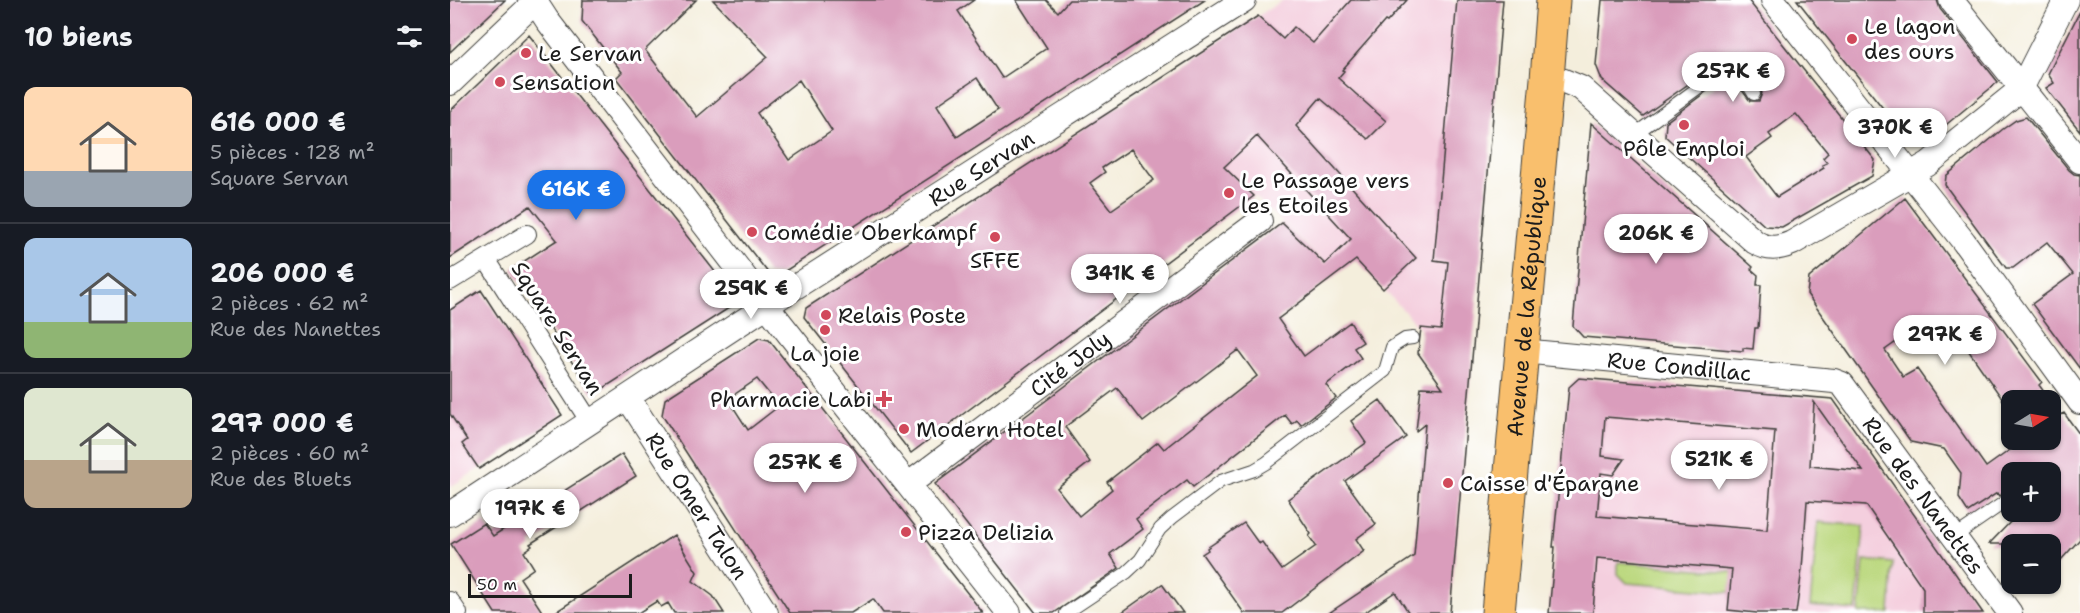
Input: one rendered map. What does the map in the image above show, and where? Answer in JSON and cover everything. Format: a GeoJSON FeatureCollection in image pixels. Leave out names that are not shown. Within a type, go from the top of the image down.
{"type":"FeatureCollection","features":[{"type":"Feature","properties":{"kind":"main road","name":"Avenue de la République"},"geometry":{"type":"LineString","coordinates":[[1498,613],[1548,79],[1553,0]]}},
{"type":"Feature","properties":{"kind":"street"},"geometry":{"type":"LineString","coordinates":[[450,83],[535,0],[547,20],[767,306],[1009,613]]}},
{"type":"Feature","properties":{"kind":"street","name":"Rue Servan"},"geometry":{"type":"LineString","coordinates":[[450,514],[767,306],[1244,0]]}},
{"type":"Feature","properties":{"kind":"street"},"geometry":{"type":"LineString","coordinates":[[1773,0],[1964,242],[2080,402]]}},
{"type":"Feature","properties":{"kind":"street"},"geometry":{"type":"LineString","coordinates":[[1951,0],[2080,161]]}},
{"type":"Feature","properties":{"kind":"street"},"geometry":{"type":"LineString","coordinates":[[1548,79],[1564,81],[1581,88],[1755,242],[1771,249],[1780,248],[1928,165],[2021,89],[2066,0]]}},
{"type":"Feature","properties":{"kind":"street","name":"Cité Joly"},"geometry":{"type":"LineString","coordinates":[[909,484],[1260,221]]}},
{"type":"Feature","properties":{"kind":"street","name":"Square Servan"},"geometry":{"type":"LineString","coordinates":[[450,281],[527,234]]}},
{"type":"Feature","properties":{"kind":"street","name":"Square Servan"},"geometry":{"type":"LineString","coordinates":[[486,259],[590,422]]}},
{"type":"Feature","properties":{"kind":"street","name":"Rue Condillac"},"geometry":{"type":"LineString","coordinates":[[1522,351],[1834,381]]}},
{"type":"Feature","properties":{"kind":"street","name":"Rue des Nanettes"},"geometry":{"type":"LineString","coordinates":[[1834,381],[1842,384],[1851,395],[2010,613]]}},
{"type":"Feature","properties":{"kind":"street","name":"Rue Omer Talon"},"geometry":{"type":"LineString","coordinates":[[628,398],[766,613]]}},
{"type":"Feature","properties":{"kind":"street"},"geometry":{"type":"LineString","coordinates":[[450,601],[458,613]]}},
{"type":"Feature","properties":{"kind":"lane"},"geometry":{"type":"LineString","coordinates":[[1635,134],[1725,68],[1737,71],[1754,93]]}},
{"type":"Feature","properties":{"kind":"lane"},"geometry":{"type":"LineString","coordinates":[[1066,613],[1126,573],[1140,560],[1160,529],[1172,518],[1221,481],[1254,470],[1291,444],[1385,371],[1392,347],[1405,339],[1413,338]]}},
{"type":"Feature","properties":{"kind":"lane"},"geometry":{"type":"LineString","coordinates":[[1954,537],[2001,505]]}},
{"type":"Feature","properties":{"kind":"shaded area"},"geometry":{"type":"Polygon","coordinates":[[[1283,0],[1451,0],[1499,43],[1474,332],[1420,328],[1356,260],[1337,274],[1224,167],[1279,116],[1236,30],[1283,0]]]}},
{"type":"Feature","properties":{"kind":"shaded area"},"geometry":{"type":"Polygon","coordinates":[[[450,339],[518,444],[450,487],[450,339]]]}},
{"type":"Feature","properties":{"kind":"shaded area"},"geometry":{"type":"Polygon","coordinates":[[[1579,378],[1833,399],[1983,613],[1549,613],[1566,402],[1568,402],[1569,387],[1579,378]]]}},
{"type":"Feature","properties":{"kind":"green space"},"geometry":{"type":"Polygon","coordinates":[[[1818,522],[1864,526],[1856,610],[1810,606],[1818,522]]]}},
{"type":"Feature","properties":{"kind":"green space"},"geometry":{"type":"Polygon","coordinates":[[[1864,560],[1893,563],[1890,613],[1859,613],[1864,560]]]}},
{"type":"Feature","properties":{"kind":"green space"},"geometry":{"type":"Polygon","coordinates":[[[1618,562],[1753,574],[1751,594],[1627,583],[1618,574],[1618,562]]]}},
{"type":"Feature","properties":{"kind":"building"},"geometry":{"type":"Polygon","coordinates":[[[450,0],[505,0],[450,52],[450,0]]]}},
{"type":"Feature","properties":{"kind":"building"},"geometry":{"type":"Polygon","coordinates":[[[583,0],[696,0],[645,50],[697,117],[768,57],[713,0],[974,0],[958,11],[1002,78],[1047,48],[1016,0],[1046,0],[1058,12],[1069,0],[1205,0],[779,275],[769,274],[616,78],[622,72],[582,21],[583,0]],[[977,78],[937,105],[957,137],[998,110],[977,78]],[[799,80],[757,113],[789,160],[832,131],[799,80]]]}},
{"type":"Feature","properties":{"kind":"building"},"geometry":{"type":"Polygon","coordinates":[[[1351,0],[1407,0],[1387,22],[1385,21],[1342,70],[1344,71],[1338,78],[1386,121],[1368,139],[1320,98],[1296,126],[1416,258],[1383,289],[1356,260],[1278,319],[1304,356],[1350,322],[1363,342],[1354,348],[1361,358],[1326,385],[1336,398],[1301,425],[1297,420],[1292,424],[1285,415],[1193,487],[1187,480],[1136,519],[1143,529],[1110,554],[1119,568],[1054,613],[1036,613],[935,484],[1282,223],[1325,264],[1351,239],[1257,136],[1224,167],[1254,196],[911,453],[804,317],[806,308],[1258,16],[1283,39],[1294,27],[1313,43],[1351,0]],[[1131,149],[1102,168],[1105,172],[1090,183],[1111,210],[1154,180],[1131,149]],[[1238,350],[1143,422],[1117,388],[1065,427],[1090,462],[1057,488],[1079,516],[1112,489],[1107,482],[1158,442],[1164,449],[1257,376],[1238,350]]]}},
{"type":"Feature","properties":{"kind":"building"},"geometry":{"type":"Polygon","coordinates":[[[1457,0],[1503,0],[1450,613],[1409,613],[1395,592],[1364,613],[1329,613],[1414,556],[1425,424],[1416,431],[1421,387],[1443,388],[1418,353],[1421,328],[1441,330],[1448,262],[1434,260],[1457,0]]]}},
{"type":"Feature","properties":{"kind":"building"},"geometry":{"type":"Polygon","coordinates":[[[1602,0],[1748,0],[1875,160],[1872,176],[1782,227],[1765,226],[1665,136],[1666,122],[1727,76],[1736,82],[1750,101],[1759,101],[1762,93],[1752,76],[1737,62],[1721,61],[1643,116],[1602,80],[1596,65],[1602,0]],[[1796,114],[1769,134],[1772,138],[1746,157],[1777,197],[1824,168],[1822,165],[1827,163],[1823,158],[1828,153],[1796,114]]]}},
{"type":"Feature","properties":{"kind":"building"},"geometry":{"type":"Polygon","coordinates":[[[1797,0],[1937,0],[1940,9],[1998,82],[1925,142],[1909,141],[1797,0]]]}},
{"type":"Feature","properties":{"kind":"building"},"geometry":{"type":"Polygon","coordinates":[[[2080,11],[2080,131],[2046,88],[2054,83],[2048,74],[2080,11]]]}},
{"type":"Feature","properties":{"kind":"building"},"geometry":{"type":"Polygon","coordinates":[[[529,35],[734,296],[732,306],[593,395],[512,269],[557,240],[530,206],[450,258],[450,111],[529,35]]]}},
{"type":"Feature","properties":{"kind":"building"},"geometry":{"type":"Polygon","coordinates":[[[2026,117],[2069,170],[2080,175],[2080,369],[2032,304],[2073,274],[2047,242],[2013,268],[2006,268],[1945,185],[1946,176],[2003,129],[2016,120],[2026,117]]]}},
{"type":"Feature","properties":{"kind":"building"},"geometry":{"type":"Polygon","coordinates":[[[1591,123],[1753,267],[1751,269],[1758,275],[1757,285],[1761,285],[1758,328],[1755,328],[1753,349],[1743,348],[1743,351],[1583,337],[1573,326],[1591,123]]]}},
{"type":"Feature","properties":{"kind":"building"},"geometry":{"type":"Polygon","coordinates":[[[1905,198],[2042,382],[2039,385],[2043,390],[2001,390],[2001,397],[1964,344],[1962,345],[1940,321],[1918,337],[1913,330],[1885,350],[1903,377],[1917,369],[1986,467],[2010,450],[2061,450],[2061,415],[2064,413],[2080,435],[2080,539],[2061,560],[2061,534],[2001,534],[2001,544],[1989,544],[2010,522],[2061,522],[2061,462],[2001,462],[2001,495],[1999,496],[1997,493],[1968,512],[1959,498],[1961,473],[1944,449],[1911,442],[1807,294],[1809,278],[1905,198]]]}},
{"type":"Feature","properties":{"kind":"building"},"geometry":{"type":"Polygon","coordinates":[[[481,290],[562,415],[479,469],[462,444],[467,440],[450,414],[450,310],[481,290]]]}},
{"type":"Feature","properties":{"kind":"building"},"geometry":{"type":"Polygon","coordinates":[[[759,338],[769,340],[983,613],[883,613],[873,599],[851,613],[790,613],[662,415],[665,399],[759,338]],[[757,379],[728,399],[748,430],[779,406],[757,379]]]}},
{"type":"Feature","properties":{"kind":"building"},"geometry":{"type":"Polygon","coordinates":[[[1579,378],[1833,399],[1983,613],[1923,613],[1923,588],[1866,505],[1807,501],[1796,613],[1728,610],[1732,569],[1597,558],[1593,613],[1549,613],[1555,547],[1553,547],[1569,387],[1579,378]],[[1814,402],[1810,466],[1863,471],[1814,402]],[[1605,417],[1602,456],[1624,459],[1613,475],[1601,473],[1597,516],[1767,530],[1775,431],[1605,417]]]}},
{"type":"Feature","properties":{"kind":"building"},"geometry":{"type":"Polygon","coordinates":[[[1380,400],[1406,437],[1345,481],[1376,524],[1356,539],[1364,551],[1282,613],[1244,613],[1202,554],[1208,550],[1207,548],[1244,523],[1259,544],[1262,542],[1282,570],[1316,546],[1309,536],[1311,534],[1288,499],[1366,443],[1351,421],[1380,400]]]}},
{"type":"Feature","properties":{"kind":"building"},"geometry":{"type":"Polygon","coordinates":[[[622,454],[636,476],[530,544],[532,546],[524,552],[534,568],[520,578],[543,613],[495,613],[451,544],[484,523],[493,536],[622,454]]]}},
{"type":"Feature","properties":{"kind":"building"},"geometry":{"type":"Polygon","coordinates":[[[674,535],[697,572],[693,581],[713,596],[724,613],[674,613],[668,603],[661,607],[657,601],[638,613],[554,613],[674,535]]]}},
{"type":"Feature","properties":{"kind":"building"},"geometry":{"type":"Polygon","coordinates":[[[1162,584],[1183,613],[1121,613],[1162,584]]]}},
{"type":"Feature","properties":{"kind":"place","name":"Le lagon des ours"},"geometry":{"type":"Point","coordinates":[1852,39]}},
{"type":"Feature","properties":{"kind":"place","name":"Le Servan"},"geometry":{"type":"Point","coordinates":[526,53]}},
{"type":"Feature","properties":{"kind":"place","name":"Sensation"},"geometry":{"type":"Point","coordinates":[500,82]}},
{"type":"Feature","properties":{"kind":"place","name":"Pôle Emploi"},"geometry":{"type":"Point","coordinates":[1684,125]}},
{"type":"Feature","properties":{"kind":"place","name":"Le Passage vers les Etoiles"},"geometry":{"type":"Point","coordinates":[1229,193]}},
{"type":"Feature","properties":{"kind":"place","name":"Comédie Oberkampf"},"geometry":{"type":"Point","coordinates":[752,232]}},
{"type":"Feature","properties":{"kind":"place","name":"SFFE"},"geometry":{"type":"Point","coordinates":[995,237]}},
{"type":"Feature","properties":{"kind":"place","name":"Relais Poste"},"geometry":{"type":"Point","coordinates":[826,315]}},
{"type":"Feature","properties":{"kind":"place","name":"La joie"},"geometry":{"type":"Point","coordinates":[825,330]}},
{"type":"Feature","properties":{"kind":"place","name":"Pharmacie Labi"},"geometry":{"type":"Point","coordinates":[884,399]}},
{"type":"Feature","properties":{"kind":"place","name":"Modern Hotel"},"geometry":{"type":"Point","coordinates":[904,429]}},
{"type":"Feature","properties":{"kind":"place","name":"Caisse d'Épargne"},"geometry":{"type":"Point","coordinates":[1448,483]}},
{"type":"Feature","properties":{"kind":"place","name":"Pizza Delizia"},"geometry":{"type":"Point","coordinates":[906,532]}}]}
